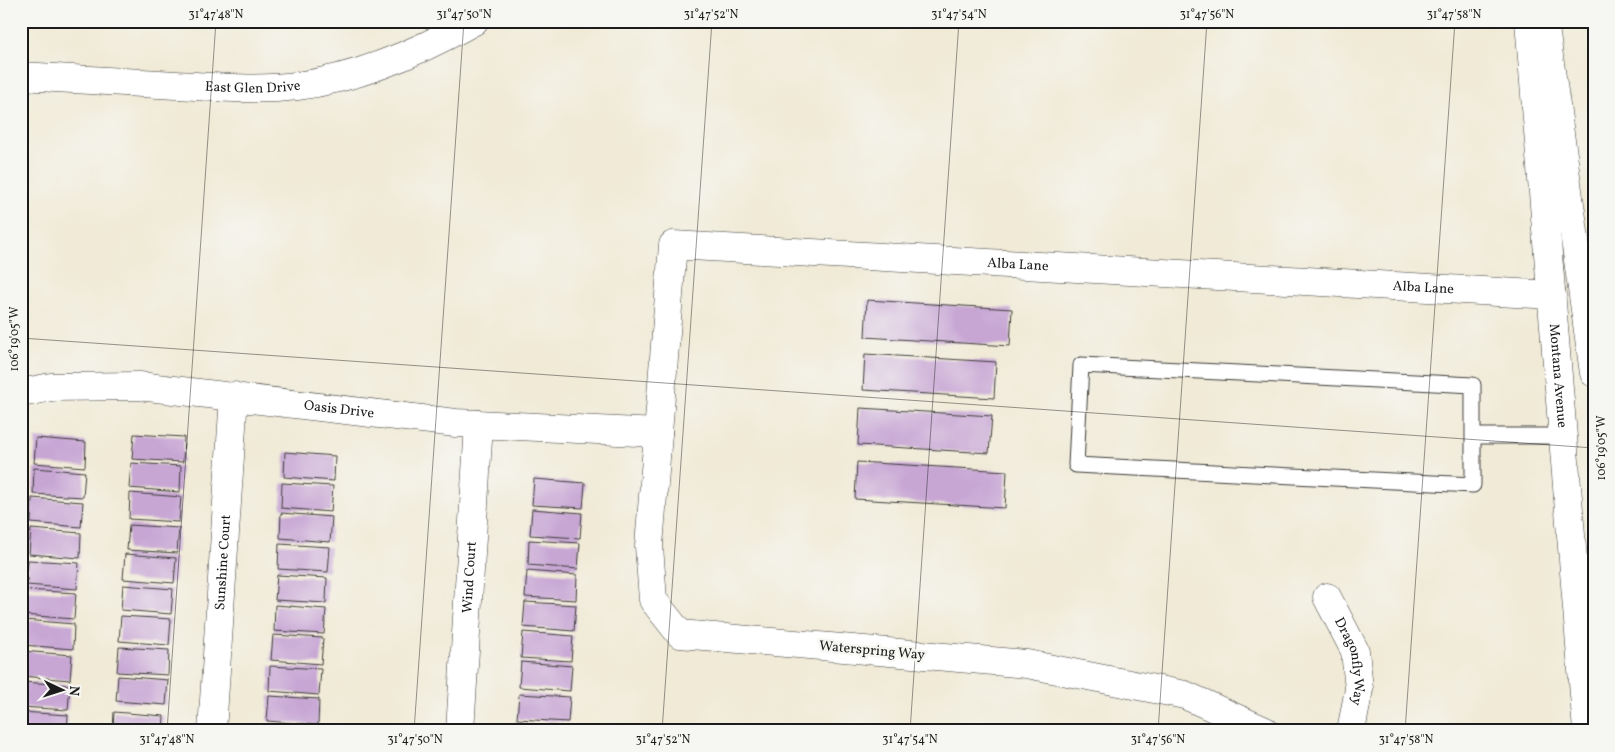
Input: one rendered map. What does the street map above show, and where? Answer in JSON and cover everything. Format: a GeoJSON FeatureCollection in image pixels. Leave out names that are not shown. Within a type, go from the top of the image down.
{"type":"FeatureCollection","features":[{"type":"Feature","properties":{"kind":"main road","name":"East Glen Drive"},"geometry":{"type":"LineString","coordinates":[[21,76],[247,89],[297,86],[337,79],[384,64],[444,38],[474,21]]}},
{"type":"Feature","properties":{"kind":"main road","name":"Montana Avenue"},"geometry":{"type":"LineString","coordinates":[[1529,21],[1587,731]]}},
{"type":"Feature","properties":{"kind":"main road"},"geometry":{"type":"LineString","coordinates":[[1544,21],[1594,373]]}},
{"type":"Feature","properties":{"kind":"main road","name":"Alba Lane"},"geometry":{"type":"LineString","coordinates":[[658,433],[673,245],[1552,295]]}},
{"type":"Feature","properties":{"kind":"main road","name":"Oasis Drive"},"geometry":{"type":"LineString","coordinates":[[21,393],[51,387],[139,386],[480,424],[658,433]]}},
{"type":"Feature","properties":{"kind":"main road","name":"Sunshine Court"},"geometry":{"type":"LineString","coordinates":[[212,731],[234,396]]}},
{"type":"Feature","properties":{"kind":"main road","name":"Wind Court"},"geometry":{"type":"LineString","coordinates":[[460,731],[480,424]]}},
{"type":"Feature","properties":{"kind":"main road","name":"Waterspring Way"},"geometry":{"type":"LineString","coordinates":[[658,433],[649,546],[653,600],[680,634],[1027,664],[1185,695],[1265,731]]}},
{"type":"Feature","properties":{"kind":"main road","name":"Dragonfly Way"},"geometry":{"type":"LineString","coordinates":[[1327,596],[1355,651],[1359,689],[1351,731]]}},
{"type":"Feature","properties":{"kind":"lane"},"geometry":{"type":"LineString","coordinates":[[1081,365],[1473,385],[1473,436],[1473,484],[1076,465],[1081,365]]}},
{"type":"Feature","properties":{"kind":"lane"},"geometry":{"type":"LineString","coordinates":[[1473,436],[1564,436]]}},
{"type":"Feature","properties":{"kind":"building"},"geometry":{"type":"Polygon","coordinates":[[[867,300],[1012,309],[1010,346],[865,337],[867,300]]]}},
{"type":"Feature","properties":{"kind":"building"},"geometry":{"type":"Polygon","coordinates":[[[865,354],[996,362],[994,398],[863,390],[865,354]]]}},
{"type":"Feature","properties":{"kind":"building"},"geometry":{"type":"Polygon","coordinates":[[[860,408],[992,416],[989,453],[858,445],[860,408]]]}},
{"type":"Feature","properties":{"kind":"building"},"geometry":{"type":"Polygon","coordinates":[[[134,434],[184,437],[183,462],[132,459],[134,434]]]}},
{"type":"Feature","properties":{"kind":"building"},"geometry":{"type":"Polygon","coordinates":[[[36,438],[86,442],[85,467],[34,463],[36,438]]]}},
{"type":"Feature","properties":{"kind":"building"},"geometry":{"type":"Polygon","coordinates":[[[285,452],[335,456],[334,481],[284,477],[285,452]]]}},
{"type":"Feature","properties":{"kind":"building"},"geometry":{"type":"Polygon","coordinates":[[[857,462],[1007,471],[1005,508],[855,499],[857,462]]]}},
{"type":"Feature","properties":{"kind":"building"},"geometry":{"type":"Polygon","coordinates":[[[131,463],[181,466],[180,492],[129,488],[131,463]]]}},
{"type":"Feature","properties":{"kind":"building"},"geometry":{"type":"Polygon","coordinates":[[[34,468],[85,472],[83,497],[33,494],[34,468]]]}},
{"type":"Feature","properties":{"kind":"building"},"geometry":{"type":"Polygon","coordinates":[[[534,479],[585,483],[583,508],[532,505],[534,479]]]}},
{"type":"Feature","properties":{"kind":"building"},"geometry":{"type":"Polygon","coordinates":[[[282,483],[333,486],[331,512],[281,508],[282,483]]]}},
{"type":"Feature","properties":{"kind":"building"},"geometry":{"type":"Polygon","coordinates":[[[130,493],[181,497],[179,522],[129,519],[130,493]]]}},
{"type":"Feature","properties":{"kind":"building"},"geometry":{"type":"Polygon","coordinates":[[[32,498],[83,502],[81,527],[31,523],[32,498]]]}},
{"type":"Feature","properties":{"kind":"building"},"geometry":{"type":"Polygon","coordinates":[[[532,509],[582,513],[580,538],[530,535],[532,509]]]}},
{"type":"Feature","properties":{"kind":"building"},"geometry":{"type":"Polygon","coordinates":[[[281,513],[332,517],[330,542],[280,538],[281,513]]]}},
{"type":"Feature","properties":{"kind":"building"},"geometry":{"type":"Polygon","coordinates":[[[129,525],[179,528],[177,553],[127,550],[129,525]]]}},
{"type":"Feature","properties":{"kind":"building"},"geometry":{"type":"Polygon","coordinates":[[[31,529],[81,533],[80,558],[29,554],[31,529]]]}},
{"type":"Feature","properties":{"kind":"building"},"geometry":{"type":"Polygon","coordinates":[[[529,540],[580,543],[578,569],[528,565],[529,540]]]}},
{"type":"Feature","properties":{"kind":"building"},"geometry":{"type":"Polygon","coordinates":[[[279,544],[330,547],[328,572],[278,569],[279,544]]]}},
{"type":"Feature","properties":{"kind":"building"},"geometry":{"type":"Polygon","coordinates":[[[125,554],[176,558],[174,583],[123,579],[125,554]]]}},
{"type":"Feature","properties":{"kind":"building"},"geometry":{"type":"Polygon","coordinates":[[[28,560],[79,563],[77,589],[27,585],[28,560]]]}},
{"type":"Feature","properties":{"kind":"building"},"geometry":{"type":"Polygon","coordinates":[[[527,571],[577,575],[576,600],[525,597],[527,571]]]}},
{"type":"Feature","properties":{"kind":"building"},"geometry":{"type":"Polygon","coordinates":[[[277,575],[327,578],[326,603],[275,600],[277,575]]]}},
{"type":"Feature","properties":{"kind":"building"},"geometry":{"type":"Polygon","coordinates":[[[123,585],[173,589],[171,614],[121,610],[123,585]]]}},
{"type":"Feature","properties":{"kind":"building"},"geometry":{"type":"Polygon","coordinates":[[[26,590],[76,593],[74,619],[24,615],[26,590]]]}},
{"type":"Feature","properties":{"kind":"building"},"geometry":{"type":"Polygon","coordinates":[[[525,602],[576,605],[574,631],[523,627],[525,602]]]}},
{"type":"Feature","properties":{"kind":"building"},"geometry":{"type":"Polygon","coordinates":[[[275,605],[326,609],[324,634],[274,631],[275,605]]]}},
{"type":"Feature","properties":{"kind":"building"},"geometry":{"type":"Polygon","coordinates":[[[121,616],[171,619],[169,645],[119,641],[121,616]]]}},
{"type":"Feature","properties":{"kind":"building"},"geometry":{"type":"Polygon","coordinates":[[[24,620],[74,624],[73,649],[22,645],[24,620]]]}},
{"type":"Feature","properties":{"kind":"building"},"geometry":{"type":"Polygon","coordinates":[[[523,632],[573,636],[571,661],[521,658],[523,632]]]}},
{"type":"Feature","properties":{"kind":"building"},"geometry":{"type":"Polygon","coordinates":[[[273,635],[323,638],[321,664],[271,660],[273,635]]]}},
{"type":"Feature","properties":{"kind":"building"},"geometry":{"type":"Polygon","coordinates":[[[119,647],[169,650],[168,675],[117,672],[119,647]]]}},
{"type":"Feature","properties":{"kind":"building"},"geometry":{"type":"Polygon","coordinates":[[[22,651],[72,655],[70,680],[21,676],[22,651]]]}},
{"type":"Feature","properties":{"kind":"building"},"geometry":{"type":"Polygon","coordinates":[[[521,662],[572,666],[570,691],[519,687],[521,662]]]}},
{"type":"Feature","properties":{"kind":"building"},"geometry":{"type":"Polygon","coordinates":[[[270,666],[321,669],[319,695],[269,691],[270,666]]]}},
{"type":"Feature","properties":{"kind":"building"},"geometry":{"type":"Polygon","coordinates":[[[118,676],[168,680],[166,705],[116,701],[118,676]]]}},
{"type":"Feature","properties":{"kind":"building"},"geometry":{"type":"Polygon","coordinates":[[[21,682],[70,685],[68,710],[21,707],[21,682]]]}},
{"type":"Feature","properties":{"kind":"building"},"geometry":{"type":"Polygon","coordinates":[[[519,694],[570,697],[568,722],[517,719],[519,694]]]}},
{"type":"Feature","properties":{"kind":"building"},"geometry":{"type":"Polygon","coordinates":[[[269,696],[319,699],[318,725],[267,721],[269,696]]]}},
{"type":"Feature","properties":{"kind":"building"},"geometry":{"type":"Polygon","coordinates":[[[21,712],[68,715],[67,731],[21,731],[21,712]]]}},
{"type":"Feature","properties":{"kind":"building"},"geometry":{"type":"Polygon","coordinates":[[[114,712],[164,716],[163,731],[113,731],[114,712]]]}},
{"type":"Feature","properties":{"kind":"building"},"geometry":{"type":"Polygon","coordinates":[[[516,724],[567,727],[566,731],[516,731],[516,724]]]}},
{"type":"Feature","properties":{"kind":"building"},"geometry":{"type":"Polygon","coordinates":[[[267,727],[295,729],[295,731],[266,731],[267,727]]]}}]}
